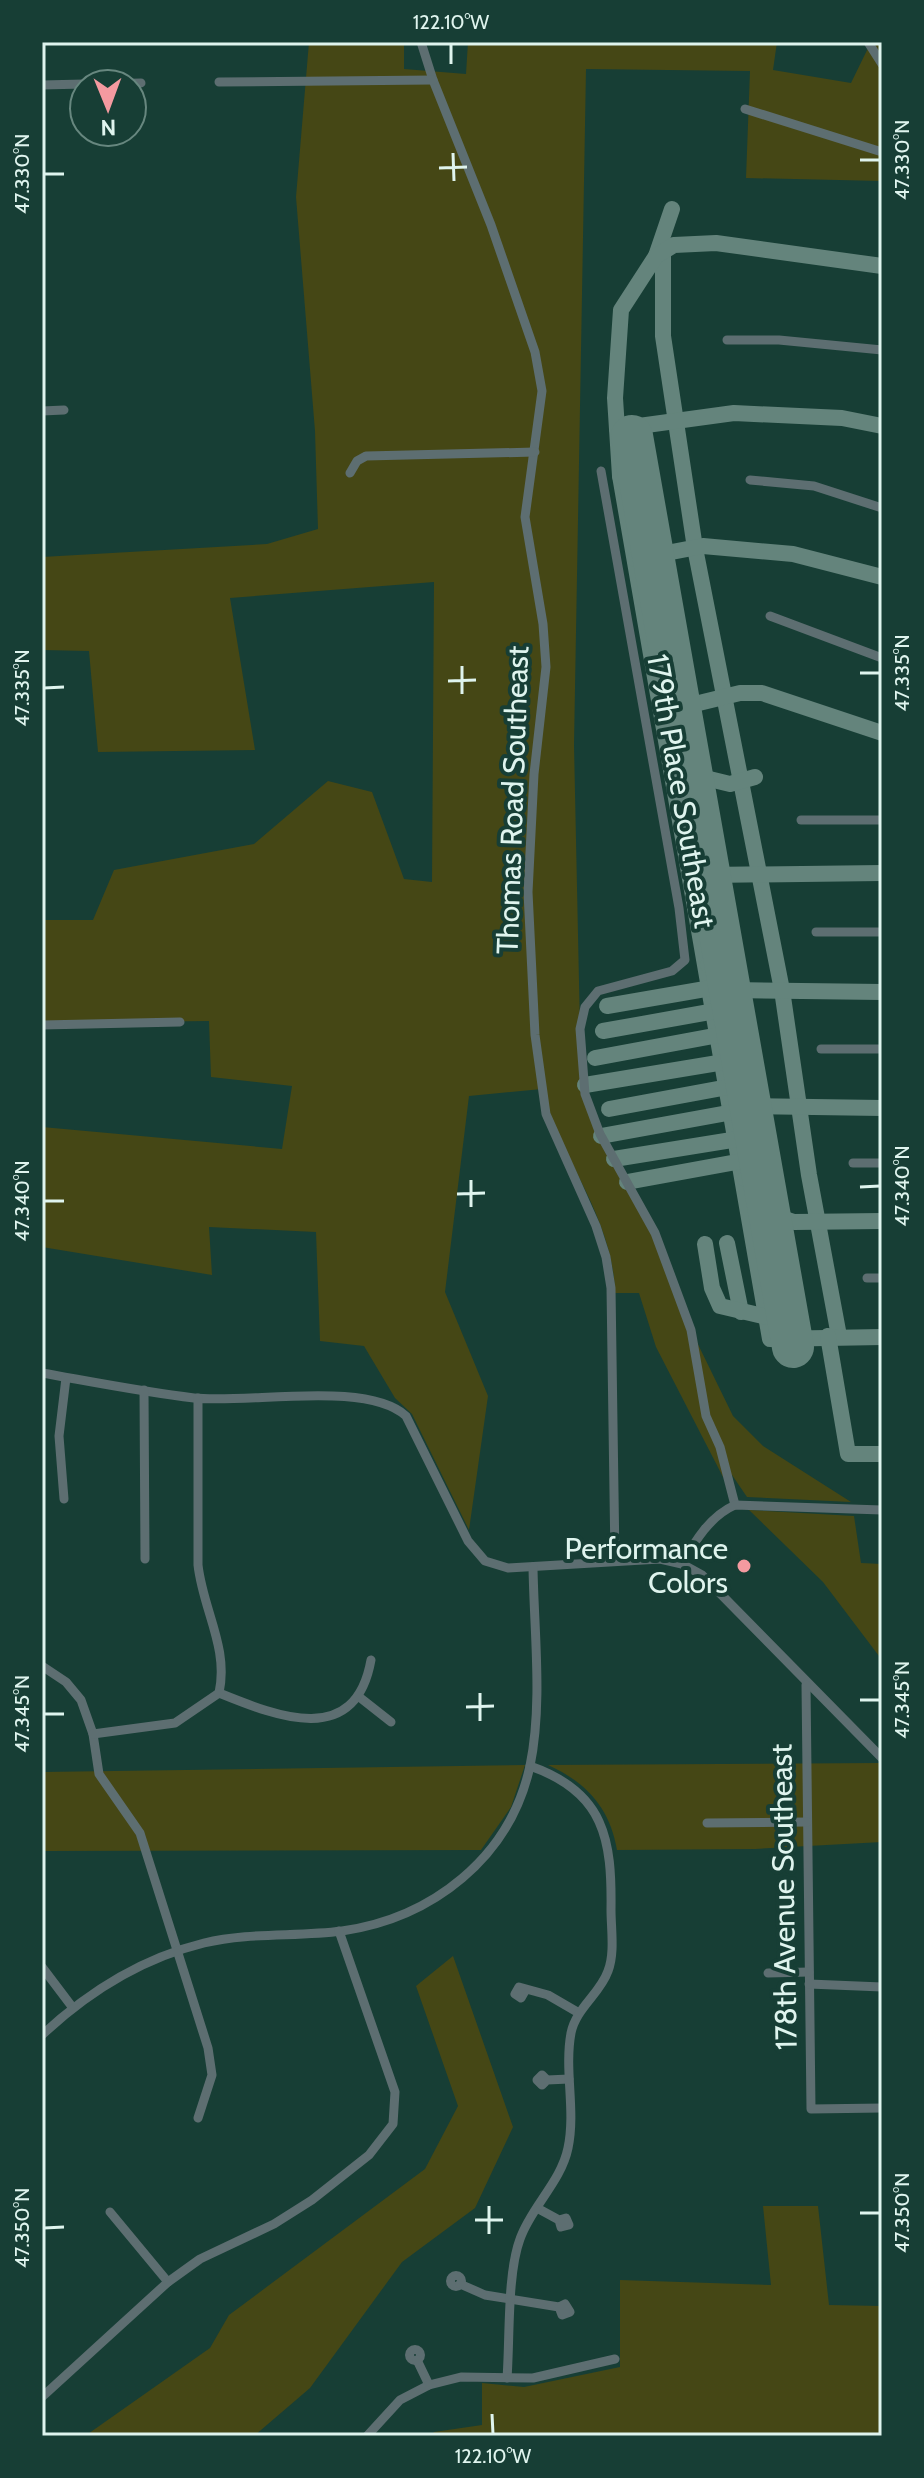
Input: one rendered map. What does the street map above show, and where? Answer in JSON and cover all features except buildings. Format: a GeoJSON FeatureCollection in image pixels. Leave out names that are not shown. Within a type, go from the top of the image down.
{"type":"FeatureCollection","features":[{"type":"Feature","properties":{"kind":"street","name":"Thomas Road Southeast"},"geometry":{"type":"LineString","coordinates":[[421,42],[491,225],[535,352],[542,391],[525,517],[543,624],[546,667],[534,774],[528,892],[535,1035],[543,1104],[606,1257],[611,1288],[615,1560]]}},
{"type":"Feature","properties":{"kind":"street"},"geometry":{"type":"LineString","coordinates":[[868,42],[882,64]]}},
{"type":"Feature","properties":{"kind":"street"},"geometry":{"type":"LineString","coordinates":[[219,82],[433,80]]}},
{"type":"Feature","properties":{"kind":"street"},"geometry":{"type":"LineString","coordinates":[[42,85],[68,84]]}},
{"type":"Feature","properties":{"kind":"street"},"geometry":{"type":"LineString","coordinates":[[745,109],[882,152]]}},
{"type":"Feature","properties":{"kind":"street"},"geometry":{"type":"LineString","coordinates":[[727,340],[779,340],[882,350]]}},
{"type":"Feature","properties":{"kind":"street"},"geometry":{"type":"LineString","coordinates":[[42,411],[64,410]]}},
{"type":"Feature","properties":{"kind":"street"},"geometry":{"type":"LineString","coordinates":[[350,473],[357,461],[366,456],[535,452]]}},
{"type":"Feature","properties":{"kind":"street","name":"179th Place Southeast"},"geometry":{"type":"LineString","coordinates":[[601,471],[679,908],[685,960],[672,971],[598,991],[585,1007],[580,1029],[585,1094],[600,1134],[655,1233],[691,1330],[706,1416],[720,1447],[735,1505]]}},
{"type":"Feature","properties":{"kind":"street"},"geometry":{"type":"LineString","coordinates":[[750,480],[814,486],[882,508]]}},
{"type":"Feature","properties":{"kind":"street"},"geometry":{"type":"LineString","coordinates":[[770,616],[882,658]]}},
{"type":"Feature","properties":{"kind":"street"},"geometry":{"type":"LineString","coordinates":[[801,820],[882,820]]}},
{"type":"Feature","properties":{"kind":"street"},"geometry":{"type":"LineString","coordinates":[[816,932],[882,932]]}},
{"type":"Feature","properties":{"kind":"street"},"geometry":{"type":"LineString","coordinates":[[42,1025],[180,1022]]}},
{"type":"Feature","properties":{"kind":"street"},"geometry":{"type":"LineString","coordinates":[[821,1049],[882,1049]]}},
{"type":"Feature","properties":{"kind":"street"},"geometry":{"type":"LineString","coordinates":[[853,1163],[882,1163]]}},
{"type":"Feature","properties":{"kind":"street"},"geometry":{"type":"LineString","coordinates":[[867,1278],[882,1278]]}},
{"type":"Feature","properties":{"kind":"street"},"geometry":{"type":"LineString","coordinates":[[42,1373],[198,1398],[358,1397],[391,1405],[406,1416],[479,1556],[497,1567],[660,1559],[682,1564],[702,1575],[806,1685],[882,1758]]}},
{"type":"Feature","properties":{"kind":"street"},"geometry":{"type":"LineString","coordinates":[[64,1499],[59,1436],[66,1378]]}},
{"type":"Feature","properties":{"kind":"street"},"geometry":{"type":"LineString","coordinates":[[144,1390],[145,1559]]}},
{"type":"Feature","properties":{"kind":"street"},"geometry":{"type":"LineString","coordinates":[[93,1734],[175,1723],[219,1693],[224,1664],[201,1591],[198,1565],[198,1398]]}},
{"type":"Feature","properties":{"kind":"street"},"geometry":{"type":"LineString","coordinates":[[682,1564],[705,1529],[720,1513],[735,1505],[882,1510]]}},
{"type":"Feature","properties":{"kind":"street"},"geometry":{"type":"LineString","coordinates":[[42,2035],[102,1987],[176,1951],[257,1934],[339,1931],[399,1917],[423,1907],[465,1877],[497,1841],[517,1805],[530,1766],[535,1711],[533,1567]]}},
{"type":"Feature","properties":{"kind":"street"},"geometry":{"type":"LineString","coordinates":[[219,1693],[300,1720],[340,1711],[358,1696],[367,1679],[371,1660]]}},
{"type":"Feature","properties":{"kind":"street"},"geometry":{"type":"LineString","coordinates":[[42,1666],[66,1682],[81,1700],[93,1734],[99,1774],[140,1833],[209,2050],[212,2075],[198,2118]]}},
{"type":"Feature","properties":{"kind":"street","name":"178th Avenue Southeast"},"geometry":{"type":"LineString","coordinates":[[806,1685],[811,2109],[882,2108]]}},
{"type":"Feature","properties":{"kind":"street"},"geometry":{"type":"LineString","coordinates":[[358,1696],[391,1722]]}},
{"type":"Feature","properties":{"kind":"street"},"geometry":{"type":"LineString","coordinates":[[507,2378],[518,2242],[568,2148],[571,2035],[579,2013],[610,1966],[609,1845],[593,1811],[568,1784],[530,1766]]}},
{"type":"Feature","properties":{"kind":"street"},"geometry":{"type":"LineString","coordinates":[[707,1823],[807,1822]]}},
{"type":"Feature","properties":{"kind":"street"},"geometry":{"type":"LineString","coordinates":[[42,2397],[168,2282],[200,2259],[274,2224],[312,2200],[369,2155],[387,2134],[396,2107],[391,2076],[339,1931]]}},
{"type":"Feature","properties":{"kind":"street"},"geometry":{"type":"LineString","coordinates":[[42,1967],[73,2008]]}},
{"type":"Feature","properties":{"kind":"street"},"geometry":{"type":"LineString","coordinates":[[768,1973],[809,1972]]}},
{"type":"Feature","properties":{"kind":"street"},"geometry":{"type":"LineString","coordinates":[[809,1984],[882,1987]]}},
{"type":"Feature","properties":{"kind":"street"},"geometry":{"type":"LineString","coordinates":[[525,1991],[541,1992],[579,2013]]}},
{"type":"Feature","properties":{"kind":"street"},"geometry":{"type":"LineString","coordinates":[[547,2080],[569,2079]]}},
{"type":"Feature","properties":{"kind":"street"},"geometry":{"type":"LineString","coordinates":[[537,2208],[559,2220]]}},
{"type":"Feature","properties":{"kind":"street"},"geometry":{"type":"LineString","coordinates":[[110,2212],[168,2282]]}},
{"type":"Feature","properties":{"kind":"street"},"geometry":{"type":"LineString","coordinates":[[460,2284],[473,2292],[559,2307]]}},
{"type":"Feature","properties":{"kind":"street"},"geometry":{"type":"LineString","coordinates":[[367,2436],[400,2400],[429,2385],[461,2377],[533,2378],[615,2359]]}},
{"type":"Feature","properties":{"kind":"street"},"geometry":{"type":"LineString","coordinates":[[417,2360],[429,2385]]}},
{"type":"Feature","properties":{"kind":"shaded area"},"geometry":{"type":"Polygon","coordinates":[[[309,42],[404,42],[404,69],[466,74],[468,42],[777,42],[773,70],[851,83],[871,42],[882,42],[882,181],[746,178],[750,71],[586,69],[574,745],[580,1029],[585,1094],[601,1136],[655,1233],[691,1330],[733,1416],[763,1446],[851,1502],[747,1497],[732,1475],[723,1477],[656,1347],[639,1293],[615,1293],[605,1239],[542,1089],[469,1096],[445,1292],[488,1396],[469,1530],[412,1414],[395,1398],[364,1346],[320,1341],[316,1232],[209,1227],[212,1275],[42,1247],[42,1127],[282,1149],[292,1086],[211,1077],[209,1021],[42,1023],[42,920],[93,920],[114,870],[254,844],[328,781],[372,792],[404,879],[432,882],[434,582],[230,598],[255,750],[98,752],[89,651],[42,650],[42,557],[267,544],[318,529],[315,431],[296,197],[309,42]]]}},
{"type":"Feature","properties":{"kind":"shaded area"},"geometry":{"type":"Polygon","coordinates":[[[749,1510],[854,1516],[861,1563],[882,1564],[882,1660],[823,1582],[749,1510]]]}},
{"type":"Feature","properties":{"kind":"shaded area"},"geometry":{"type":"Polygon","coordinates":[[[881,1763],[882,1842],[755,1849],[617,1850],[609,1821],[594,1798],[574,1780],[548,1765],[881,1763]]]}},
{"type":"Feature","properties":{"kind":"shaded area"},"geometry":{"type":"Polygon","coordinates":[[[525,1765],[511,1807],[481,1850],[42,1851],[42,1772],[525,1765]]]}},
{"type":"Feature","properties":{"kind":"shaded area"},"geometry":{"type":"Polygon","coordinates":[[[453,1956],[513,2127],[475,2208],[402,2262],[310,2388],[254,2436],[85,2436],[210,2348],[229,2315],[425,2169],[458,2106],[416,1986],[453,1956]]]}},
{"type":"Feature","properties":{"kind":"shaded area"},"geometry":{"type":"Polygon","coordinates":[[[763,2206],[818,2206],[829,2305],[882,2306],[882,2436],[431,2436],[434,2432],[482,2425],[482,2383],[524,2387],[620,2367],[620,2280],[771,2285],[763,2206]]]}},
{"type":"Feature","properties":{"kind":"taxiway"},"geometry":{"type":"LineString","coordinates":[[656,256],[672,209]]}},
{"type":"Feature","properties":{"kind":"taxiway"},"geometry":{"type":"LineString","coordinates":[[620,476],[615,398],[621,310],[656,256],[674,245],[716,243],[882,266]]}},
{"type":"Feature","properties":{"kind":"taxiway"},"geometry":{"type":"LineString","coordinates":[[663,252],[663,336],[695,548],[782,990],[809,1175],[839,1336]]}},
{"type":"Feature","properties":{"kind":"taxiway"},"geometry":{"type":"LineString","coordinates":[[617,429],[734,413],[842,418],[882,426]]}},
{"type":"Feature","properties":{"kind":"taxiway"},"geometry":{"type":"LineString","coordinates":[[639,472],[620,476],[770,1339],[882,1337]]}},
{"type":"Feature","properties":{"kind":"taxiway"},"geometry":{"type":"LineString","coordinates":[[635,559],[703,546],[793,554],[882,577]]}},
{"type":"Feature","properties":{"kind":"taxiway"},"geometry":{"type":"LineString","coordinates":[[662,712],[740,693],[762,693],[882,733]]}},
{"type":"Feature","properties":{"kind":"taxiway"},"geometry":{"type":"LineString","coordinates":[[693,775],[730,784],[755,777]]}},
{"type":"Feature","properties":{"kind":"taxiway"},"geometry":{"type":"LineString","coordinates":[[710,875],[882,873]]}},
{"type":"Feature","properties":{"kind":"taxiway"},"geometry":{"type":"LineString","coordinates":[[708,965],[721,937]]}},
{"type":"Feature","properties":{"kind":"taxiway"},"geometry":{"type":"LineString","coordinates":[[607,1006],[711,988]]}},
{"type":"Feature","properties":{"kind":"taxiway"},"geometry":{"type":"LineString","coordinates":[[731,990],[882,992]]}},
{"type":"Feature","properties":{"kind":"taxiway"},"geometry":{"type":"LineString","coordinates":[[603,1031],[715,1011]]}},
{"type":"Feature","properties":{"kind":"taxiway"},"geometry":{"type":"LineString","coordinates":[[595,1058],[719,1035]]}},
{"type":"Feature","properties":{"kind":"taxiway"},"geometry":{"type":"LineString","coordinates":[[585,1085],[724,1062]]}},
{"type":"Feature","properties":{"kind":"taxiway"},"geometry":{"type":"LineString","coordinates":[[609,1109],[728,1087]]}},
{"type":"Feature","properties":{"kind":"taxiway"},"geometry":{"type":"LineString","coordinates":[[751,1106],[882,1108]]}},
{"type":"Feature","properties":{"kind":"taxiway"},"geometry":{"type":"LineString","coordinates":[[601,1136],[733,1112]]}},
{"type":"Feature","properties":{"kind":"taxiway"},"geometry":{"type":"LineString","coordinates":[[614,1159],[738,1139]]}},
{"type":"Feature","properties":{"kind":"taxiway"},"geometry":{"type":"LineString","coordinates":[[627,1182],[742,1161]]}},
{"type":"Feature","properties":{"kind":"taxiway"},"geometry":{"type":"LineString","coordinates":[[745,1179],[763,1177]]}},
{"type":"Feature","properties":{"kind":"taxiway"},"geometry":{"type":"LineString","coordinates":[[770,1214],[794,1222],[882,1221]]}},
{"type":"Feature","properties":{"kind":"taxiway"},"geometry":{"type":"LineString","coordinates":[[727,1243],[741,1312]]}},
{"type":"Feature","properties":{"kind":"taxiway"},"geometry":{"type":"LineString","coordinates":[[705,1244],[712,1288],[720,1306],[767,1317]]}},
{"type":"Feature","properties":{"kind":"taxiway"},"geometry":{"type":"LineString","coordinates":[[828,1336],[848,1454],[882,1454]]}},
{"type":"Feature","properties":{"kind":"runway"},"geometry":{"type":"LineString","coordinates":[[632,436],[793,1347]]}},
{"type":"Feature","properties":{"kind":"place","name":"Performance Colors"},"geometry":{"type":"Point","coordinates":[744,1566]}}]}
